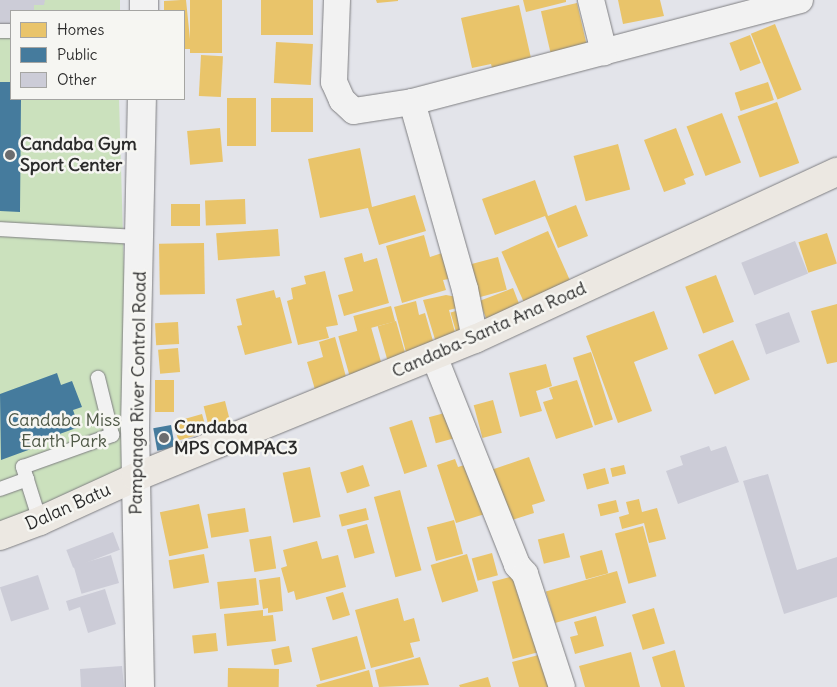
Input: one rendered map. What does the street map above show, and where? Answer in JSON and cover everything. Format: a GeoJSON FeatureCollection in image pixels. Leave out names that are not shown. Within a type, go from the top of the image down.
{"type":"FeatureCollection","features":[{"type":"Feature","properties":{"kind":"main road","name":"Pampanga River Control Road"},"geometry":{"type":"LineString","coordinates":[[140,687],[136,477],[123,432],[139,237],[142,100]]}},
{"type":"Feature","properties":{"kind":"main road","name":"Candaba-Santa Ana Road"},"geometry":{"type":"LineString","coordinates":[[136,477],[475,339],[837,172]]}},
{"type":"Feature","properties":{"kind":"main road","name":"Dalan Batu"},"geometry":{"type":"LineString","coordinates":[[0,536],[40,521],[136,477]]}},
{"type":"Feature","properties":{"kind":"street"},"geometry":{"type":"LineString","coordinates":[[337,0],[334,82],[342,100],[354,111],[412,102],[800,0]]}},
{"type":"Feature","properties":{"kind":"street"},"geometry":{"type":"LineString","coordinates":[[591,0],[604,52]]}},
{"type":"Feature","properties":{"kind":"street"},"geometry":{"type":"LineString","coordinates":[[412,102],[465,289],[475,339]]}},
{"type":"Feature","properties":{"kind":"street"},"geometry":{"type":"LineString","coordinates":[[434,356],[516,565],[525,574],[562,687]]}},
{"type":"Feature","properties":{"kind":"lane"},"geometry":{"type":"LineString","coordinates":[[0,229],[139,237]]}},
{"type":"Feature","properties":{"kind":"lane"},"geometry":{"type":"LineString","coordinates":[[40,521],[23,467],[123,432],[98,378]]}},
{"type":"Feature","properties":{"kind":"lane"},"geometry":{"type":"LineString","coordinates":[[0,489],[27,479]]}},
{"type":"Feature","properties":{"kind":"green space","name":"Candaba Miss Earth Park"},"geometry":{"type":"Polygon","coordinates":[[[0,0],[120,0],[120,10],[10,10],[10,100],[119,100],[130,475],[0,529],[0,0]]]}},
{"type":"Feature","properties":{"kind":"building: Homes"},"geometry":{"type":"Polygon","coordinates":[[[186,0],[191,49],[185,49],[185,10],[164,10],[164,1],[186,0]]]}},
{"type":"Feature","properties":{"kind":"building: Homes"},"geometry":{"type":"Polygon","coordinates":[[[190,0],[222,0],[222,53],[190,53],[190,0]]]}},
{"type":"Feature","properties":{"kind":"building: Homes"},"geometry":{"type":"Polygon","coordinates":[[[261,0],[313,0],[313,35],[261,35],[261,0]]]}},
{"type":"Feature","properties":{"kind":"building: Homes"},"geometry":{"type":"Polygon","coordinates":[[[376,0],[398,0],[398,1],[377,3],[376,0]]]}},
{"type":"Feature","properties":{"kind":"building: Homes"},"geometry":{"type":"Polygon","coordinates":[[[523,0],[566,0],[566,2],[526,12],[523,0]]]}},
{"type":"Feature","properties":{"kind":"building: Homes"},"geometry":{"type":"Polygon","coordinates":[[[618,0],[660,0],[664,16],[623,24],[618,0]]]}},
{"type":"Feature","properties":{"kind":"building: Homes"},"geometry":{"type":"Polygon","coordinates":[[[577,3],[588,49],[552,57],[541,11],[577,3]]]}},
{"type":"Feature","properties":{"kind":"building: Homes"},"geometry":{"type":"Polygon","coordinates":[[[519,5],[533,67],[494,75],[491,64],[472,68],[461,18],[519,5]]]}},
{"type":"Feature","properties":{"kind":"building: Homes"},"geometry":{"type":"Polygon","coordinates":[[[775,24],[802,90],[777,100],[751,34],[775,24]]]}},
{"type":"Feature","properties":{"kind":"building: Homes"},"geometry":{"type":"Polygon","coordinates":[[[750,35],[761,63],[740,71],[729,43],[750,35]]]}},
{"type":"Feature","properties":{"kind":"building: Homes"},"geometry":{"type":"Polygon","coordinates":[[[276,42],[313,44],[311,85],[274,83],[276,42]]]}},
{"type":"Feature","properties":{"kind":"building: Homes"},"geometry":{"type":"Polygon","coordinates":[[[201,55],[223,56],[221,97],[199,96],[201,55]]]}},
{"type":"Feature","properties":{"kind":"building: Homes"},"geometry":{"type":"Polygon","coordinates":[[[768,82],[774,100],[741,111],[735,93],[768,82]]]}},
{"type":"Feature","properties":{"kind":"building: Homes"},"geometry":{"type":"Polygon","coordinates":[[[227,98],[256,98],[256,146],[227,146],[227,98]]]}},
{"type":"Feature","properties":{"kind":"building: Homes"},"geometry":{"type":"Polygon","coordinates":[[[271,98],[313,98],[313,132],[271,132],[271,98]]]}},
{"type":"Feature","properties":{"kind":"building: Homes"},"geometry":{"type":"Polygon","coordinates":[[[777,102],[799,163],[760,177],[738,116],[777,102]]]}},
{"type":"Feature","properties":{"kind":"building: Homes"},"geometry":{"type":"Polygon","coordinates":[[[722,113],[741,162],[706,176],[687,127],[722,113]]]}},
{"type":"Feature","properties":{"kind":"building: Homes"},"geometry":{"type":"Polygon","coordinates":[[[220,128],[223,162],[190,165],[187,131],[220,128]]]}},
{"type":"Feature","properties":{"kind":"building: Homes"},"geometry":{"type":"Polygon","coordinates":[[[676,128],[694,175],[684,179],[686,184],[664,192],[644,140],[676,128]]]}},
{"type":"Feature","properties":{"kind":"building: Homes"},"geometry":{"type":"Polygon","coordinates":[[[618,144],[630,189],[586,201],[574,156],[618,144]]]}},
{"type":"Feature","properties":{"kind":"building: Homes"},"geometry":{"type":"Polygon","coordinates":[[[360,148],[372,207],[415,195],[426,231],[379,245],[368,208],[320,218],[308,159],[360,148]]]}},
{"type":"Feature","properties":{"kind":"building: Homes"},"geometry":{"type":"Polygon","coordinates":[[[535,180],[548,216],[576,205],[588,236],[558,248],[545,216],[495,235],[482,199],[535,180]]]}},
{"type":"Feature","properties":{"kind":"building: Homes"},"geometry":{"type":"Polygon","coordinates":[[[245,199],[246,224],[206,225],[205,200],[245,199]]]}},
{"type":"Feature","properties":{"kind":"building: Homes"},"geometry":{"type":"Polygon","coordinates":[[[171,204],[200,204],[200,226],[171,226],[171,204]]]}},
{"type":"Feature","properties":{"kind":"building: Homes"},"geometry":{"type":"Polygon","coordinates":[[[278,229],[280,256],[218,260],[216,233],[278,229]]]}},
{"type":"Feature","properties":{"kind":"building: Homes"},"geometry":{"type":"Polygon","coordinates":[[[548,231],[574,289],[527,310],[501,252],[548,231]]]}},
{"type":"Feature","properties":{"kind":"building: Homes"},"geometry":{"type":"Polygon","coordinates":[[[827,233],[837,263],[808,273],[798,242],[827,233]]]}},
{"type":"Feature","properties":{"kind":"building: Homes"},"geometry":{"type":"Polygon","coordinates":[[[424,235],[430,257],[442,253],[449,279],[443,280],[446,290],[402,303],[386,246],[424,235]]]}},
{"type":"Feature","properties":{"kind":"building: Homes"},"geometry":{"type":"Polygon","coordinates":[[[204,243],[205,294],[160,295],[159,244],[204,243]]]}},
{"type":"Feature","properties":{"kind":"building: Homes"},"geometry":{"type":"Polygon","coordinates":[[[362,253],[364,262],[377,258],[389,303],[344,316],[338,295],[353,291],[344,258],[362,253]]]}},
{"type":"Feature","properties":{"kind":"building: Homes"},"geometry":{"type":"Polygon","coordinates":[[[498,257],[507,290],[473,299],[464,266],[498,257]]]}},
{"type":"Feature","properties":{"kind":"building: Homes"},"geometry":{"type":"Polygon","coordinates":[[[325,271],[338,325],[326,327],[329,338],[298,345],[287,301],[293,299],[291,288],[306,284],[304,276],[325,271]]]}},
{"type":"Feature","properties":{"kind":"building: Homes"},"geometry":{"type":"Polygon","coordinates":[[[716,275],[734,322],[703,334],[685,287],[716,275]]]}},
{"type":"Feature","properties":{"kind":"building: Homes"},"geometry":{"type":"Polygon","coordinates":[[[513,288],[522,311],[488,324],[479,301],[513,288]]]}},
{"type":"Feature","properties":{"kind":"building: Homes"},"geometry":{"type":"Polygon","coordinates":[[[274,290],[276,298],[280,297],[292,343],[245,355],[237,326],[242,325],[236,299],[274,290]]]}},
{"type":"Feature","properties":{"kind":"building: Homes"},"geometry":{"type":"Polygon","coordinates":[[[446,295],[457,297],[461,307],[449,310],[457,340],[437,346],[423,300],[446,295]]]}},
{"type":"Feature","properties":{"kind":"building: Homes"},"geometry":{"type":"Polygon","coordinates":[[[416,301],[419,315],[425,313],[435,348],[407,356],[394,307],[416,301]]]}},
{"type":"Feature","properties":{"kind":"building: Homes"},"geometry":{"type":"Polygon","coordinates":[[[837,304],[837,362],[827,364],[811,311],[837,304]]]}},
{"type":"Feature","properties":{"kind":"building: Homes"},"geometry":{"type":"Polygon","coordinates":[[[391,306],[395,321],[357,332],[353,316],[391,306]]]}},
{"type":"Feature","properties":{"kind":"building: Homes"},"geometry":{"type":"Polygon","coordinates":[[[463,309],[470,333],[457,337],[451,313],[463,309]]]}},
{"type":"Feature","properties":{"kind":"building: Homes"},"geometry":{"type":"Polygon","coordinates":[[[654,311],[668,349],[634,362],[652,411],[618,423],[586,336],[654,311]]]}},
{"type":"Feature","properties":{"kind":"building: Homes"},"geometry":{"type":"Polygon","coordinates":[[[396,321],[407,360],[389,366],[378,326],[396,321]]]}},
{"type":"Feature","properties":{"kind":"building: Homes"},"geometry":{"type":"Polygon","coordinates":[[[178,322],[179,344],[156,345],[155,323],[178,322]]]}},
{"type":"Feature","properties":{"kind":"building: Homes"},"geometry":{"type":"Polygon","coordinates":[[[371,327],[383,370],[351,380],[338,336],[371,327]]]}},
{"type":"Feature","properties":{"kind":"building: Homes"},"geometry":{"type":"Polygon","coordinates":[[[335,337],[348,384],[316,393],[307,362],[323,357],[319,342],[335,337]]]}},
{"type":"Feature","properties":{"kind":"building: Homes"},"geometry":{"type":"Polygon","coordinates":[[[733,340],[750,380],[715,394],[698,355],[733,340]]]}},
{"type":"Feature","properties":{"kind":"building: Homes"},"geometry":{"type":"Polygon","coordinates":[[[178,348],[180,372],[160,374],[158,350],[178,348]]]}},
{"type":"Feature","properties":{"kind":"building: Homes"},"geometry":{"type":"Polygon","coordinates":[[[591,352],[613,420],[595,425],[573,358],[591,352]]]}},
{"type":"Feature","properties":{"kind":"building: Homes"},"geometry":{"type":"Polygon","coordinates":[[[546,364],[552,386],[536,391],[542,411],[520,417],[509,373],[546,364]]]}},
{"type":"Feature","properties":{"kind":"building: Homes"},"geometry":{"type":"Polygon","coordinates":[[[155,380],[174,380],[174,412],[155,412],[155,380]]]}},
{"type":"Feature","properties":{"kind":"building: Homes"},"geometry":{"type":"Polygon","coordinates":[[[577,380],[593,427],[556,439],[543,402],[553,399],[549,388],[577,380]]]}},
{"type":"Feature","properties":{"kind":"building: Homes"},"geometry":{"type":"Polygon","coordinates":[[[493,400],[502,433],[482,438],[474,405],[493,400]]]}},
{"type":"Feature","properties":{"kind":"building: Homes"},"geometry":{"type":"Polygon","coordinates":[[[225,401],[232,429],[211,434],[204,406],[225,401]]]}},
{"type":"Feature","properties":{"kind":"building: Homes"},"geometry":{"type":"Polygon","coordinates":[[[452,411],[459,437],[436,443],[429,417],[452,411]]]}},
{"type":"Feature","properties":{"kind":"building: Homes"},"geometry":{"type":"Polygon","coordinates":[[[202,414],[207,432],[178,441],[173,422],[202,414]]]}},
{"type":"Feature","properties":{"kind":"building: Homes"},"geometry":{"type":"Polygon","coordinates":[[[412,420],[427,467],[404,474],[389,427],[412,420]]]}},
{"type":"Feature","properties":{"kind":"building: Homes"},"geometry":{"type":"Polygon","coordinates":[[[529,457],[545,501],[532,505],[534,513],[512,520],[491,470],[529,457]]]}},
{"type":"Feature","properties":{"kind":"building: Homes"},"geometry":{"type":"Polygon","coordinates":[[[455,459],[458,467],[471,463],[488,513],[456,523],[437,465],[455,459]]]}},
{"type":"Feature","properties":{"kind":"building: Homes"},"geometry":{"type":"Polygon","coordinates":[[[363,465],[370,486],[347,493],[340,472],[363,465]]]}},
{"type":"Feature","properties":{"kind":"building: Homes"},"geometry":{"type":"Polygon","coordinates":[[[624,465],[626,474],[612,477],[610,468],[624,465]]]}},
{"type":"Feature","properties":{"kind":"building: Homes"},"geometry":{"type":"Polygon","coordinates":[[[310,467],[321,517],[293,523],[283,473],[310,467]]]}},
{"type":"Feature","properties":{"kind":"building: Homes"},"geometry":{"type":"Polygon","coordinates":[[[605,468],[609,483],[587,489],[583,474],[605,468]]]}},
{"type":"Feature","properties":{"kind":"building: Homes"},"geometry":{"type":"Polygon","coordinates":[[[400,490],[421,570],[395,577],[374,497],[400,490]]]}},
{"type":"Feature","properties":{"kind":"building: Homes"},"geometry":{"type":"Polygon","coordinates":[[[639,499],[642,512],[657,508],[666,539],[649,543],[644,523],[622,529],[619,517],[629,514],[626,502],[639,499]]]}},
{"type":"Feature","properties":{"kind":"building: Homes"},"geometry":{"type":"Polygon","coordinates":[[[616,500],[619,512],[600,516],[598,505],[616,500]]]}},
{"type":"Feature","properties":{"kind":"building: Homes"},"geometry":{"type":"Polygon","coordinates":[[[199,504],[208,548],[169,556],[160,512],[199,504]]]}},
{"type":"Feature","properties":{"kind":"building: Homes"},"geometry":{"type":"Polygon","coordinates":[[[245,508],[249,532],[211,538],[207,514],[245,508]]]}},
{"type":"Feature","properties":{"kind":"building: Homes"},"geometry":{"type":"Polygon","coordinates":[[[366,508],[369,520],[342,526],[339,515],[366,508]]]}},
{"type":"Feature","properties":{"kind":"building: Homes"},"geometry":{"type":"Polygon","coordinates":[[[454,520],[463,554],[436,561],[427,527],[454,520]]]}},
{"type":"Feature","properties":{"kind":"building: Homes"},"geometry":{"type":"Polygon","coordinates":[[[367,524],[375,553],[354,558],[347,529],[367,524]]]}},
{"type":"Feature","properties":{"kind":"building: Homes"},"geometry":{"type":"Polygon","coordinates":[[[643,526],[656,576],[628,584],[615,534],[643,526]]]}},
{"type":"Feature","properties":{"kind":"building: Homes"},"geometry":{"type":"Polygon","coordinates":[[[564,533],[570,557],[544,564],[538,540],[564,533]]]}},
{"type":"Feature","properties":{"kind":"building: Homes"},"geometry":{"type":"Polygon","coordinates":[[[271,536],[276,569],[254,572],[249,539],[271,536]]]}},
{"type":"Feature","properties":{"kind":"building: Homes"},"geometry":{"type":"Polygon","coordinates":[[[317,541],[322,559],[338,555],[346,587],[296,600],[294,591],[288,593],[281,568],[287,566],[283,550],[317,541]]]}},
{"type":"Feature","properties":{"kind":"building: Homes"},"geometry":{"type":"Polygon","coordinates":[[[602,550],[608,573],[586,579],[580,556],[602,550]]]}},
{"type":"Feature","properties":{"kind":"building: Homes"},"geometry":{"type":"Polygon","coordinates":[[[492,553],[498,575],[478,581],[472,558],[492,553]]]}},
{"type":"Feature","properties":{"kind":"building: Homes"},"geometry":{"type":"Polygon","coordinates":[[[204,554],[209,583],[174,589],[169,560],[204,554]]]}},
{"type":"Feature","properties":{"kind":"building: Homes"},"geometry":{"type":"Polygon","coordinates":[[[467,554],[478,591],[442,602],[431,565],[467,554]]]}},
{"type":"Feature","properties":{"kind":"building: Homes"},"geometry":{"type":"Polygon","coordinates":[[[617,571],[626,603],[555,623],[546,591],[617,571]]]}},
{"type":"Feature","properties":{"kind":"building: Homes"},"geometry":{"type":"Polygon","coordinates":[[[521,574],[542,651],[513,659],[492,582],[521,574]]]}},
{"type":"Feature","properties":{"kind":"building: Homes"},"geometry":{"type":"Polygon","coordinates":[[[280,577],[283,611],[268,613],[268,608],[263,609],[259,580],[280,577]]]}},
{"type":"Feature","properties":{"kind":"building: Homes"},"geometry":{"type":"Polygon","coordinates":[[[256,578],[259,605],[220,609],[217,582],[256,578]]]}},
{"type":"Feature","properties":{"kind":"building: Homes"},"geometry":{"type":"Polygon","coordinates":[[[343,592],[350,615],[333,620],[326,597],[343,592]]]}},
{"type":"Feature","properties":{"kind":"building: Homes"},"geometry":{"type":"Polygon","coordinates":[[[398,598],[404,621],[414,618],[420,641],[410,643],[414,657],[371,668],[355,610],[398,598]]]}},
{"type":"Feature","properties":{"kind":"building: Homes"},"geometry":{"type":"Polygon","coordinates":[[[654,608],[665,643],[643,650],[632,615],[654,608]]]}},
{"type":"Feature","properties":{"kind":"building: Homes"},"geometry":{"type":"Polygon","coordinates":[[[263,610],[263,616],[273,615],[276,641],[227,646],[224,614],[263,610]]]}},
{"type":"Feature","properties":{"kind":"building: Homes"},"geometry":{"type":"Polygon","coordinates":[[[596,616],[604,646],[575,654],[570,637],[578,635],[574,622],[596,616]]]}},
{"type":"Feature","properties":{"kind":"building: Homes"},"geometry":{"type":"Polygon","coordinates":[[[216,633],[218,651],[194,653],[192,636],[216,633]]]}},
{"type":"Feature","properties":{"kind":"building: Homes"},"geometry":{"type":"Polygon","coordinates":[[[357,636],[366,669],[320,681],[312,648],[357,636]]]}},
{"type":"Feature","properties":{"kind":"building: Homes"},"geometry":{"type":"Polygon","coordinates":[[[289,646],[292,662],[274,665],[271,649],[289,646]]]}},
{"type":"Feature","properties":{"kind":"building: Homes"},"geometry":{"type":"Polygon","coordinates":[[[675,650],[685,687],[661,687],[652,657],[675,650]]]}},
{"type":"Feature","properties":{"kind":"building: Homes"},"geometry":{"type":"Polygon","coordinates":[[[631,652],[640,687],[585,687],[579,666],[631,652]]]}},
{"type":"Feature","properties":{"kind":"building: Homes"},"geometry":{"type":"Polygon","coordinates":[[[546,653],[555,687],[519,687],[512,662],[546,653]]]}},
{"type":"Feature","properties":{"kind":"building: Homes"},"geometry":{"type":"Polygon","coordinates":[[[420,657],[429,685],[379,687],[375,670],[420,657]]]}},
{"type":"Feature","properties":{"kind":"building: Homes"},"geometry":{"type":"Polygon","coordinates":[[[228,668],[279,669],[279,687],[228,687],[228,668]]]}},
{"type":"Feature","properties":{"kind":"building: Homes"},"geometry":{"type":"Polygon","coordinates":[[[369,670],[373,687],[317,687],[316,685],[369,670]]]}},
{"type":"Feature","properties":{"kind":"building: Homes"},"geometry":{"type":"Polygon","coordinates":[[[488,677],[491,687],[460,687],[459,685],[488,677]]]}},
{"type":"Feature","properties":{"kind":"building: Public","name":"Candaba Gym Sport Center"},"geometry":{"type":"Polygon","coordinates":[[[0,82],[10,82],[10,100],[21,100],[20,212],[0,211],[0,82]]]}},
{"type":"Feature","properties":{"kind":"building: Public"},"geometry":{"type":"Polygon","coordinates":[[[57,373],[61,385],[72,381],[82,407],[73,410],[79,427],[29,445],[31,449],[1,460],[0,394],[57,373]]]}},
{"type":"Feature","properties":{"kind":"building: Public","name":"Candaba MPS COMPAC3"},"geometry":{"type":"Polygon","coordinates":[[[171,425],[175,448],[157,451],[153,428],[171,425]]]}},
{"type":"Feature","properties":{"kind":"building: Other"},"geometry":{"type":"Polygon","coordinates":[[[0,0],[45,0],[44,5],[34,5],[34,10],[10,10],[10,26],[0,25],[0,0]]]}},
{"type":"Feature","properties":{"kind":"building: Other"},"geometry":{"type":"Polygon","coordinates":[[[795,241],[808,273],[754,295],[741,263],[795,241]]]}},
{"type":"Feature","properties":{"kind":"building: Other"},"geometry":{"type":"Polygon","coordinates":[[[789,312],[800,342],[766,354],[755,324],[789,312]]]}},
{"type":"Feature","properties":{"kind":"building: Other"},"geometry":{"type":"Polygon","coordinates":[[[709,446],[711,451],[726,446],[739,482],[678,504],[666,471],[683,465],[680,456],[709,446]]]}},
{"type":"Feature","properties":{"kind":"building: Other"},"geometry":{"type":"Polygon","coordinates":[[[768,474],[797,570],[837,557],[837,597],[784,614],[743,481],[768,474]]]}},
{"type":"Feature","properties":{"kind":"building: Other"},"geometry":{"type":"Polygon","coordinates":[[[113,532],[120,550],[73,568],[66,550],[113,532]]]}},
{"type":"Feature","properties":{"kind":"building: Other"},"geometry":{"type":"Polygon","coordinates":[[[111,555],[119,583],[82,594],[74,566],[111,555]]]}},
{"type":"Feature","properties":{"kind":"building: Other"},"geometry":{"type":"Polygon","coordinates":[[[38,575],[49,609],[11,622],[0,587],[38,575]]]}},
{"type":"Feature","properties":{"kind":"building: Other"},"geometry":{"type":"Polygon","coordinates":[[[105,589],[116,624],[88,633],[80,607],[69,611],[66,601],[105,589]]]}},
{"type":"Feature","properties":{"kind":"building: Other"},"geometry":{"type":"Polygon","coordinates":[[[122,666],[124,687],[81,687],[80,669],[122,666]]]}},
{"type":"Feature","properties":{"kind":"place","name":"Candaba Gym Sport Center"},"geometry":{"type":"Point","coordinates":[10,155]}},
{"type":"Feature","properties":{"kind":"place","name":"Candaba MPS COMPAC3"},"geometry":{"type":"Point","coordinates":[164,438]}}]}
